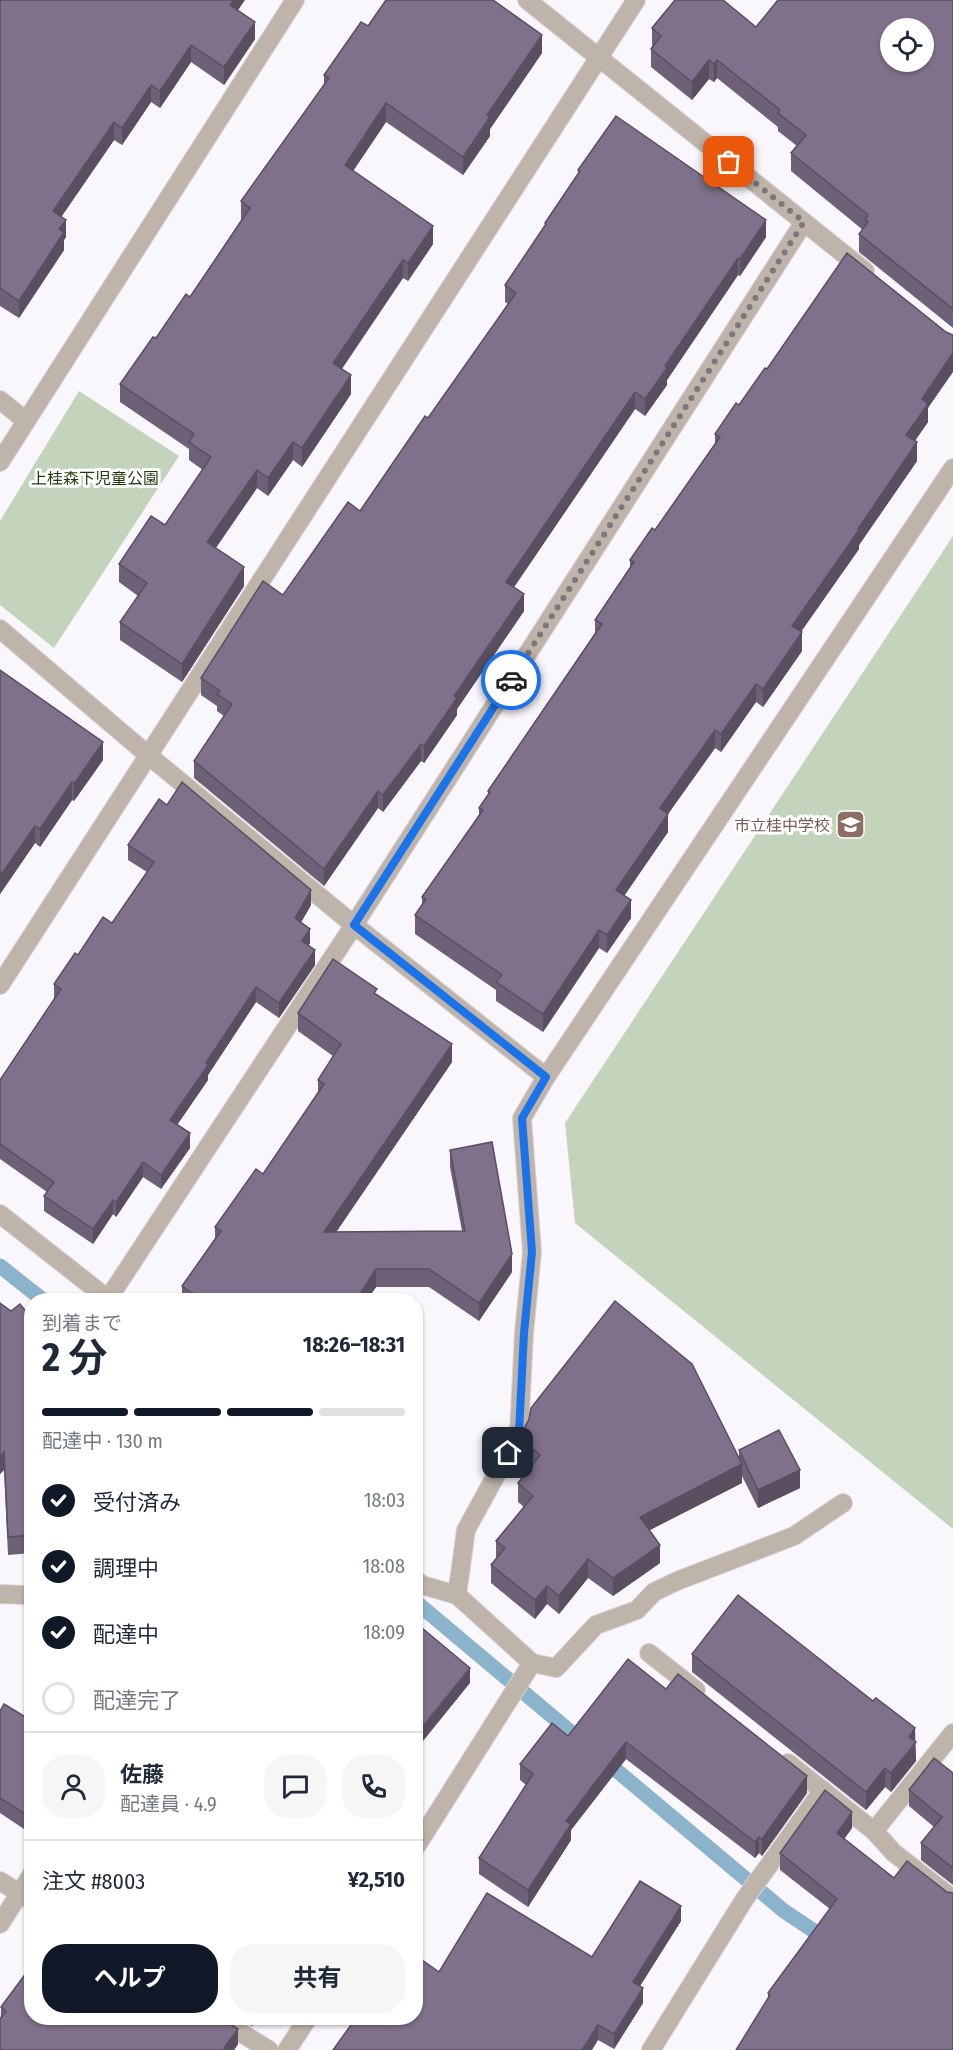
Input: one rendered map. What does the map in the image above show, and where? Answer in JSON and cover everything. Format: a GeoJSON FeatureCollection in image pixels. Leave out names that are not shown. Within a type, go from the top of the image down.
{"type":"FeatureCollection","features":[{"type":"Feature","properties":{"kind":"street"},"geometry":{"type":"LineString","coordinates":[[0,462],[295,0]]}},
{"type":"Feature","properties":{"kind":"street"},"geometry":{"type":"LineString","coordinates":[[527,0],[879,282]]}},
{"type":"Feature","properties":{"kind":"street"},"geometry":{"type":"LineString","coordinates":[[0,985],[636,0]]}},
{"type":"Feature","properties":{"kind":"street"},"geometry":{"type":"LineString","coordinates":[[112,1293],[354,925],[804,222]]}},
{"type":"Feature","properties":{"kind":"street"},"geometry":{"type":"LineString","coordinates":[[0,400],[26,421]]}},
{"type":"Feature","properties":{"kind":"street"},"geometry":{"type":"LineString","coordinates":[[457,1595],[466,1530],[519,1433],[524,1333],[532,1252],[522,1118],[546,1077],[953,468]]}},
{"type":"Feature","properties":{"kind":"street"},"geometry":{"type":"LineString","coordinates":[[0,629],[354,925],[546,1077]]}},
{"type":"Feature","properties":{"kind":"street"},"geometry":{"type":"LineString","coordinates":[[0,1214],[100,1293]]}},
{"type":"Feature","properties":{"kind":"street"},"geometry":{"type":"LineString","coordinates":[[423,1585],[457,1595],[532,1663],[556,1668],[596,1625],[637,1610],[654,1592],[676,1581],[794,1536],[843,1503]]}},
{"type":"Feature","properties":{"kind":"street"},"geometry":{"type":"LineString","coordinates":[[0,1594],[24,1595]]}},
{"type":"Feature","properties":{"kind":"street"},"geometry":{"type":"LineString","coordinates":[[649,1653],[713,1703]]}},
{"type":"Feature","properties":{"kind":"street"},"geometry":{"type":"LineString","coordinates":[[423,1836],[532,1663]]}},
{"type":"Feature","properties":{"kind":"street"},"geometry":{"type":"LineString","coordinates":[[874,1831],[953,1733]]}},
{"type":"Feature","properties":{"kind":"street"},"geometry":{"type":"LineString","coordinates":[[777,1754],[874,1831],[894,1853],[953,1899]]}},
{"type":"Feature","properties":{"kind":"street"},"geometry":{"type":"LineString","coordinates":[[651,2050],[744,1900],[823,1790]]}},
{"type":"Feature","properties":{"kind":"street"},"geometry":{"type":"LineString","coordinates":[[0,1881],[24,1896]]}},
{"type":"Feature","properties":{"kind":"street"},"geometry":{"type":"LineString","coordinates":[[0,1924],[24,1899]]}},
{"type":"Feature","properties":{"kind":"street"},"geometry":{"type":"LineString","coordinates":[[228,2025],[269,2050]]}},
{"type":"Feature","properties":{"kind":"street"},"geometry":{"type":"LineString","coordinates":[[287,2050],[303,2025]]}},
{"type":"Feature","properties":{"kind":"green space","name":"上桂森下児童公園"},"geometry":{"type":"Polygon","coordinates":[[[79,391],[179,456],[54,648],[0,605],[0,521],[79,391]]]}},
{"type":"Feature","properties":{"kind":"green space","name":"市立桂中学校"},"geometry":{"type":"Polygon","coordinates":[[[953,536],[953,1529],[575,1223],[565,1123],[953,536]]]}},
{"type":"Feature","properties":{"kind":"building"},"geometry":{"type":"Polygon","coordinates":[[[0,0],[234,0],[230,5],[255,22],[224,67],[191,45],[160,91],[151,85],[122,128],[114,122],[53,211],[66,220],[59,229],[64,232],[19,301],[0,288],[0,0]]]}},
{"type":"Feature","properties":{"kind":"building"},"geometry":{"type":"Polygon","coordinates":[[[386,0],[493,0],[542,35],[487,115],[490,117],[463,157],[386,103],[345,165],[433,226],[408,263],[403,260],[333,363],[351,375],[302,448],[293,442],[268,478],[257,470],[207,542],[244,567],[182,664],[120,622],[147,583],[119,564],[151,516],[165,525],[211,457],[189,442],[194,434],[120,384],[153,337],[156,338],[186,294],[190,297],[250,208],[241,201],[329,78],[324,75],[361,22],[368,26],[386,0]]]}},
{"type":"Feature","properties":{"kind":"building"},"geometry":{"type":"Polygon","coordinates":[[[675,0],[723,0],[756,27],[778,0],[953,0],[953,309],[859,234],[868,222],[865,220],[868,215],[791,153],[806,135],[778,113],[780,110],[717,60],[714,64],[709,60],[692,82],[651,49],[661,36],[652,28],[675,0]]]}},
{"type":"Feature","properties":{"kind":"building"},"geometry":{"type":"Polygon","coordinates":[[[616,116],[766,220],[740,259],[738,258],[645,399],[635,392],[506,582],[524,594],[454,696],[457,698],[424,746],[421,744],[383,795],[378,791],[324,869],[194,761],[232,704],[217,694],[220,691],[201,678],[263,581],[283,595],[348,502],[360,511],[425,416],[428,418],[516,293],[505,285],[580,171],[578,170],[616,116]]]}},
{"type":"Feature","properties":{"kind":"building"},"geometry":{"type":"Polygon","coordinates":[[[847,253],[946,332],[953,335],[953,353],[922,399],[928,404],[906,435],[917,442],[792,626],[802,632],[763,689],[756,684],[721,734],[715,730],[660,808],[668,814],[616,890],[631,900],[607,935],[599,930],[543,1014],[496,982],[502,975],[415,915],[426,899],[422,897],[483,810],[479,808],[490,792],[488,791],[602,624],[595,620],[634,562],[630,560],[652,528],[655,530],[720,437],[715,434],[736,403],[739,405],[765,368],[767,369],[847,253]]]}},
{"type":"Feature","properties":{"kind":"building"},"geometry":{"type":"Polygon","coordinates":[[[0,670],[103,742],[40,829],[35,826],[0,876],[0,670]]]}},
{"type":"Feature","properties":{"kind":"building"},"geometry":{"type":"Polygon","coordinates":[[[182,782],[311,890],[295,918],[310,929],[302,941],[315,950],[279,1003],[256,987],[206,1063],[208,1065],[170,1120],[190,1133],[161,1175],[143,1162],[116,1202],[113,1200],[93,1229],[44,1196],[54,1182],[0,1144],[0,1080],[61,989],[54,984],[75,953],[78,955],[103,917],[112,923],[154,862],[128,845],[159,799],[167,805],[182,782]]]}},
{"type":"Feature","properties":{"kind":"building"},"geometry":{"type":"Polygon","coordinates":[[[333,959],[377,989],[374,993],[452,1044],[324,1232],[465,1231],[450,1150],[492,1142],[512,1254],[479,1303],[429,1269],[376,1269],[361,1293],[192,1293],[182,1286],[221,1231],[215,1227],[256,1169],[263,1174],[324,1084],[318,1080],[341,1044],[298,1013],[333,959]]]}},
{"type":"Feature","properties":{"kind":"building"},"geometry":{"type":"Polygon","coordinates":[[[615,1301],[692,1364],[742,1464],[640,1517],[660,1545],[613,1578],[588,1559],[559,1596],[547,1586],[535,1600],[491,1565],[505,1548],[496,1541],[533,1496],[518,1483],[540,1455],[519,1438],[529,1419],[531,1408],[615,1301]]]}},
{"type":"Feature","properties":{"kind":"building"},"geometry":{"type":"Polygon","coordinates":[[[0,1303],[11,1311],[20,1304],[24,1309],[24,1536],[8,1537],[4,1452],[0,1457],[0,1303]]]}},
{"type":"Feature","properties":{"kind":"building"},"geometry":{"type":"Polygon","coordinates":[[[779,1430],[800,1470],[758,1490],[739,1450],[779,1430]]]}},
{"type":"Feature","properties":{"kind":"building"},"geometry":{"type":"Polygon","coordinates":[[[738,1595],[873,1701],[876,1698],[915,1728],[909,1737],[916,1742],[891,1773],[885,1768],[866,1792],[692,1654],[738,1595]]]}},
{"type":"Feature","properties":{"kind":"building"},"geometry":{"type":"Polygon","coordinates":[[[423,1629],[470,1668],[423,1726],[423,1629]]]}},
{"type":"Feature","properties":{"kind":"building"},"geometry":{"type":"Polygon","coordinates":[[[628,1659],[666,1689],[678,1674],[807,1776],[762,1839],[759,1837],[755,1842],[626,1742],[566,1821],[571,1824],[528,1890],[479,1858],[533,1774],[520,1764],[552,1723],[568,1736],[628,1659]]]}},
{"type":"Feature","properties":{"kind":"building"},"geometry":{"type":"Polygon","coordinates":[[[4,1704],[24,1716],[24,1813],[0,1798],[0,1711],[4,1704]]]}},
{"type":"Feature","properties":{"kind":"building"},"geometry":{"type":"Polygon","coordinates":[[[934,1758],[953,1773],[953,1868],[921,1843],[942,1817],[909,1790],[934,1758]]]}},
{"type":"Feature","properties":{"kind":"building"},"geometry":{"type":"Polygon","coordinates":[[[825,1790],[852,1812],[837,1833],[894,1878],[907,1861],[947,1892],[953,1893],[953,2050],[736,2050],[770,1995],[768,1993],[837,1899],[780,1853],[825,1790]]]}},
{"type":"Feature","properties":{"kind":"building"},"geometry":{"type":"Polygon","coordinates":[[[640,1881],[681,1906],[633,1982],[643,1988],[614,2034],[598,2025],[582,2050],[333,2050],[351,2025],[423,2025],[423,1961],[439,1972],[487,1893],[592,1957],[640,1881]]]}},
{"type":"Feature","properties":{"kind":"building"},"geometry":{"type":"Polygon","coordinates":[[[24,1976],[24,2025],[232,2025],[238,2029],[224,2048],[228,2050],[0,2050],[0,2019],[6,2011],[1,2007],[24,1976]]]}},
{"type":"Feature","properties":{"kind":"waterway"},"geometry":{"type":"LineString","coordinates":[[0,1266],[34,1293]]}},
{"type":"Feature","properties":{"kind":"waterway"},"geometry":{"type":"LineString","coordinates":[[423,1608],[784,1911],[829,1941]]}},
{"type":"Feature","properties":{"kind":"way so far"},"geometry":{"type":"LineString","coordinates":[[511,680],[804,222],[729,162]]}},
{"type":"Feature","properties":{"kind":"place","name":"市立桂中学校"},"geometry":{"type":"Point","coordinates":[851,825]}},
{"type":"Feature","properties":{"kind":"route"},"geometry":{"type":"LineString","coordinates":[[508,1453],[519,1433],[524,1333],[532,1252],[522,1118],[546,1077],[354,925],[511,680]]}}]}
